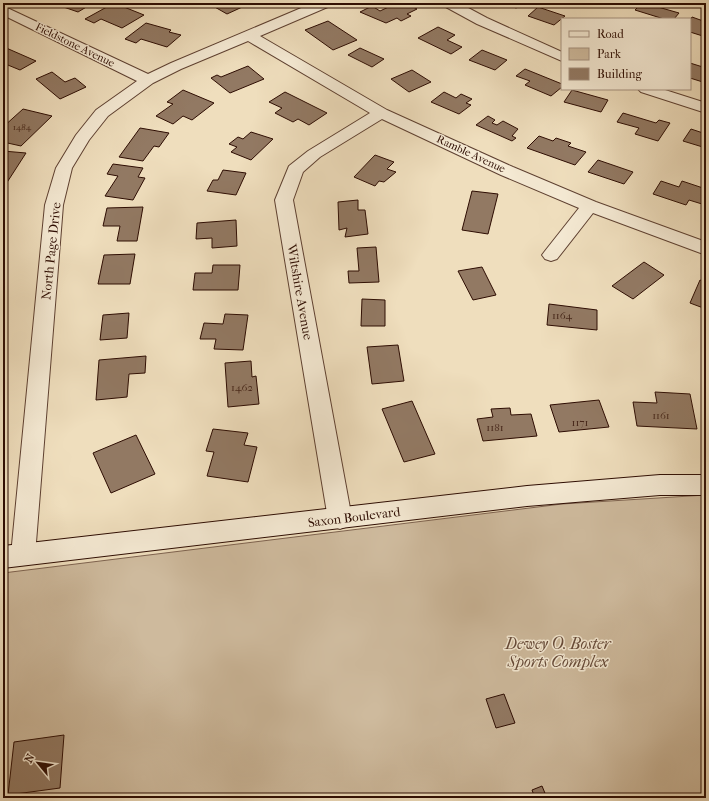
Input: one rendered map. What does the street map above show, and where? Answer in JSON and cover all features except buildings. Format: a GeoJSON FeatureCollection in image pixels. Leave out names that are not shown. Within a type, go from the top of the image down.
{"type":"FeatureCollection","features":[{"type":"Feature","properties":{"kind":"main road","name":"Saxon Boulevard"},"geometry":{"type":"LineString","coordinates":[[13,556],[527,496],[660,486],[706,485]]}},
{"type":"Feature","properties":{"kind":"street","name":"North Page Drive"},"geometry":{"type":"LineString","coordinates":[[13,556],[54,205],[64,168],[82,138],[102,113],[148,80],[176,66],[325,3]]}},
{"type":"Feature","properties":{"kind":"street"},"geometry":{"type":"LineString","coordinates":[[449,3],[482,21],[561,57]]}},
{"type":"Feature","properties":{"kind":"street","name":"Fieldstone Avenue"},"geometry":{"type":"LineString","coordinates":[[3,10],[148,80]]}},
{"type":"Feature","properties":{"kind":"street","name":"Ramble Avenue"},"geometry":{"type":"LineString","coordinates":[[248,35],[381,113],[508,171],[590,206],[706,249]]}},
{"type":"Feature","properties":{"kind":"street"},"geometry":{"type":"LineString","coordinates":[[649,90],[706,108]]}},
{"type":"Feature","properties":{"kind":"street","name":"Wiltshire Avenue"},"geometry":{"type":"LineString","coordinates":[[340,519],[284,200],[295,170],[314,154],[381,113]]}},
{"type":"Feature","properties":{"kind":"street"},"geometry":{"type":"LineString","coordinates":[[551,255],[590,206]]}},
{"type":"Feature","properties":{"kind":"green space","name":"Dewey O. Boster Sports Complex"},"geometry":{"type":"Polygon","coordinates":[[[706,495],[706,798],[3,798],[3,573],[562,504],[706,495]]]}}]}
